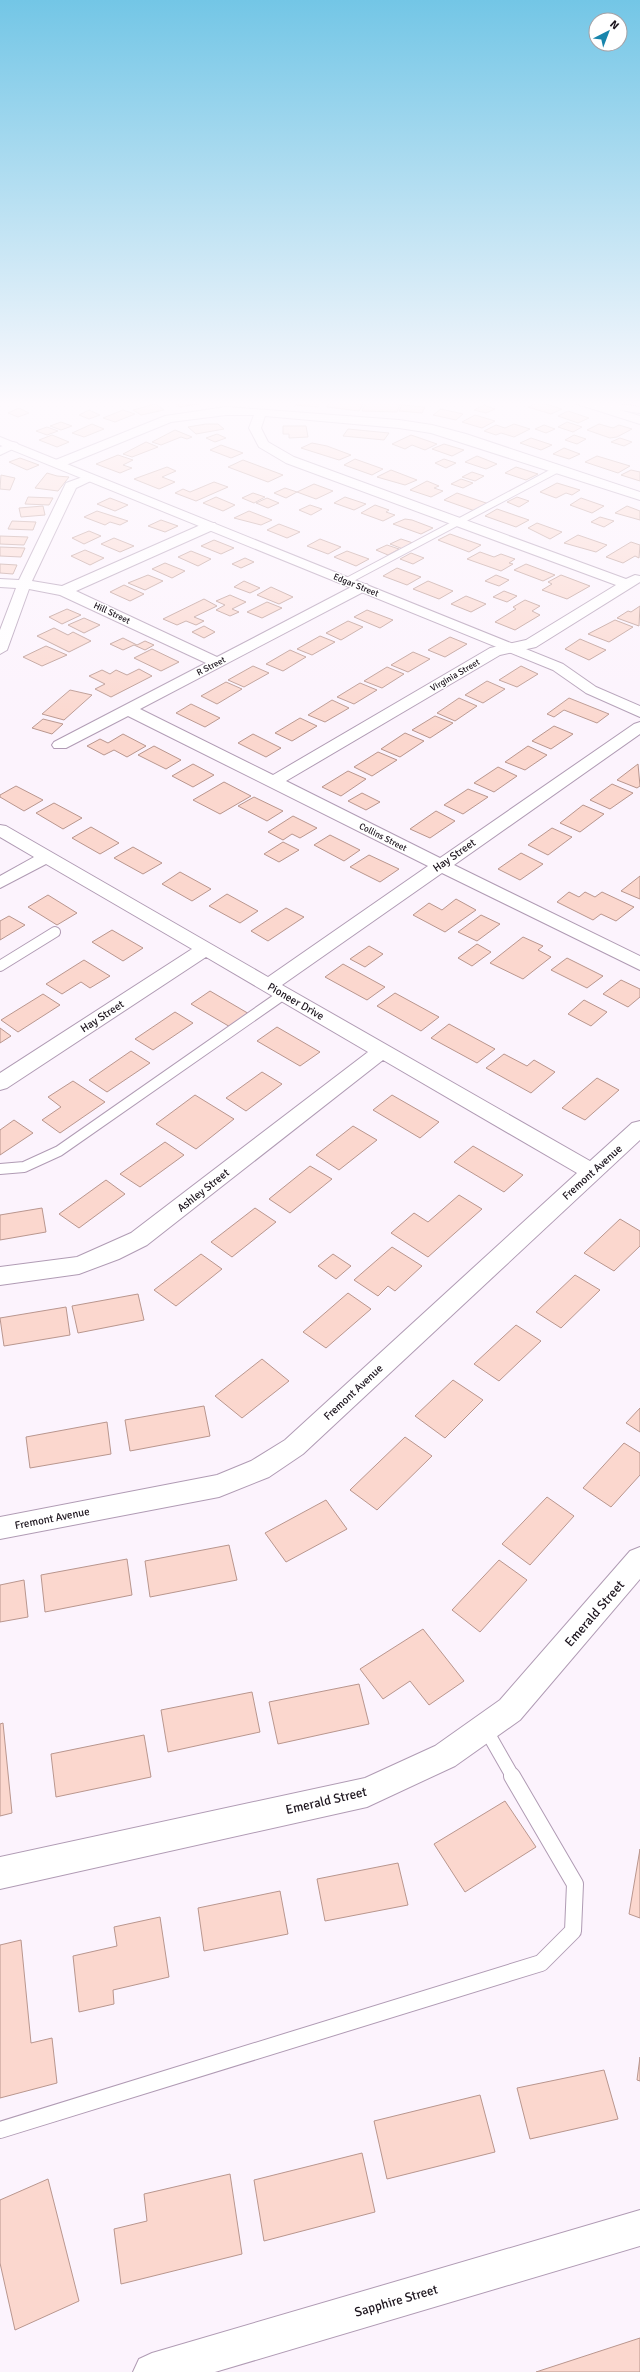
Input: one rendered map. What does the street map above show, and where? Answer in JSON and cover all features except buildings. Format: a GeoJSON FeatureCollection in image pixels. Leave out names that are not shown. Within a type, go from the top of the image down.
{"type":"FeatureCollection","features":[{"type":"Feature","properties":{"kind":"street"},"geometry":{"type":"LineString","coordinates":[[0,650],[24,584],[59,512]]}},
{"type":"Feature","properties":{"kind":"street","name":"Edgar Street"},"geometry":{"type":"LineString","coordinates":[[175,512],[558,667],[591,690],[640,712]]}},
{"type":"Feature","properties":{"kind":"street"},"geometry":{"type":"LineString","coordinates":[[430,512],[634,580]]}},
{"type":"Feature","properties":{"kind":"street"},"geometry":{"type":"LineString","coordinates":[[64,591],[210,526]]}},
{"type":"Feature","properties":{"kind":"street","name":"Virginia Street"},"geometry":{"type":"LineString","coordinates":[[273,782],[495,651],[514,649],[535,642],[634,580]]}},
{"type":"Feature","properties":{"kind":"street","name":"Hill Street"},"geometry":{"type":"LineString","coordinates":[[0,583],[24,584],[64,591],[218,663]]}},
{"type":"Feature","properties":{"kind":"street","name":"R Street"},"geometry":{"type":"LineString","coordinates":[[60,745],[126,709],[218,663],[362,587]]}},
{"type":"Feature","properties":{"kind":"street","name":"Collins Street"},"geometry":{"type":"LineString","coordinates":[[126,709],[440,865],[637,958]]}},
{"type":"Feature","properties":{"kind":"street","name":"Hay Street"},"geometry":{"type":"LineString","coordinates":[[276,990],[440,865],[640,727]]}},
{"type":"Feature","properties":{"kind":"street","name":"Pioneer Drive"},"geometry":{"type":"LineString","coordinates":[[0,830],[592,1172]]}},
{"type":"Feature","properties":{"kind":"street"},"geometry":{"type":"LineString","coordinates":[[0,883],[46,857]]}},
{"type":"Feature","properties":{"kind":"street","name":"Hay Street"},"geometry":{"type":"LineString","coordinates":[[0,1083],[205,949]]}},
{"type":"Feature","properties":{"kind":"street","name":"Ashley Street"},"geometry":{"type":"LineString","coordinates":[[0,1276],[79,1265],[110,1253],[139,1239],[382,1051]]}},
{"type":"Feature","properties":{"kind":"street","name":"Fremont Avenue"},"geometry":{"type":"LineString","coordinates":[[0,1528],[219,1486],[260,1469],[294,1447],[640,1128]]}},
{"type":"Feature","properties":{"kind":"street","name":"Emerald Street"},"geometry":{"type":"LineString","coordinates":[[0,1874],[367,1792],[444,1756],[510,1710],[640,1559]]}},
{"type":"Feature","properties":{"kind":"street","name":"Sapphire Street"},"geometry":{"type":"LineString","coordinates":[[152,2372],[640,2228]]}},
{"type":"Feature","properties":{"kind":"lane"},"geometry":{"type":"LineString","coordinates":[[347,581],[477,512]]}},
{"type":"Feature","properties":{"kind":"lane"},"geometry":{"type":"LineString","coordinates":[[0,966],[55,932]]}},
{"type":"Feature","properties":{"kind":"lane"},"geometry":{"type":"LineString","coordinates":[[0,1169],[24,1167],[59,1151],[276,990]]}},
{"type":"Feature","properties":{"kind":"lane"},"geometry":{"type":"LineString","coordinates":[[0,2130],[541,1963],[573,1931],[575,1884],[484,1728]]}}]}
